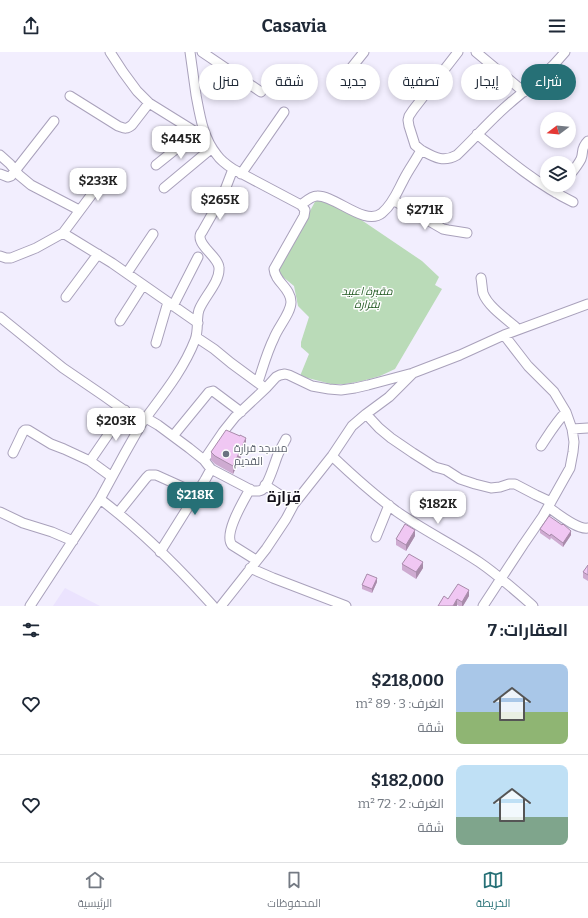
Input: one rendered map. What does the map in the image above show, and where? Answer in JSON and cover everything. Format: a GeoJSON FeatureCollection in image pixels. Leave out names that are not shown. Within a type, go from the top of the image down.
{"type":"FeatureCollection","features":[{"type":"Feature","properties":{"kind":"street"},"geometry":{"type":"LineString","coordinates":[[110,52],[137,91],[149,103],[207,140]]}},
{"type":"Feature","properties":{"kind":"street"},"geometry":{"type":"LineString","coordinates":[[190,52],[199,111],[207,140],[212,148],[221,160],[237,172],[301,205],[305,210],[304,216],[274,269],[277,278],[287,290],[291,303],[289,310],[274,336],[258,382]]}},
{"type":"Feature","properties":{"kind":"street"},"geometry":{"type":"LineString","coordinates":[[202,52],[261,92]]}},
{"type":"Feature","properties":{"kind":"street"},"geometry":{"type":"LineString","coordinates":[[354,64],[364,52]]}},
{"type":"Feature","properties":{"kind":"street"},"geometry":{"type":"LineString","coordinates":[[458,52],[409,116],[408,122],[415,145],[421,150],[442,159],[447,159],[457,155],[477,134],[521,94]]}},
{"type":"Feature","properties":{"kind":"street"},"geometry":{"type":"LineString","coordinates":[[476,52],[521,90]]}},
{"type":"Feature","properties":{"kind":"street"},"geometry":{"type":"LineString","coordinates":[[554,64],[565,52]]}},
{"type":"Feature","properties":{"kind":"street"},"geometry":{"type":"LineString","coordinates":[[70,96],[124,129],[132,125],[149,103]]}},
{"type":"Feature","properties":{"kind":"street"},"geometry":{"type":"LineString","coordinates":[[30,606],[100,499],[144,420],[180,370],[191,351],[196,337],[198,312],[217,278],[219,267],[202,242],[200,236],[237,172],[284,112]]}},
{"type":"Feature","properties":{"kind":"street"},"geometry":{"type":"LineString","coordinates":[[0,174],[10,177],[54,122]]}},
{"type":"Feature","properties":{"kind":"street"},"geometry":{"type":"LineString","coordinates":[[156,165],[196,133]]}},
{"type":"Feature","properties":{"kind":"street"},"geometry":{"type":"LineString","coordinates":[[477,134],[506,158],[556,193],[573,202]]}},
{"type":"Feature","properties":{"kind":"street"},"geometry":{"type":"LineString","coordinates":[[576,167],[582,159],[582,150],[588,141]]}},
{"type":"Feature","properties":{"kind":"street"},"geometry":{"type":"LineString","coordinates":[[164,188],[212,148]]}},
{"type":"Feature","properties":{"kind":"street"},"geometry":{"type":"LineString","coordinates":[[301,205],[314,196],[319,196],[359,213],[370,216],[381,214],[393,200],[421,150]]}},
{"type":"Feature","properties":{"kind":"street"},"geometry":{"type":"LineString","coordinates":[[0,155],[31,185],[79,210]]}},
{"type":"Feature","properties":{"kind":"street"},"geometry":{"type":"LineString","coordinates":[[0,256],[11,258],[36,248],[63,233],[101,182]]}},
{"type":"Feature","properties":{"kind":"street"},"geometry":{"type":"LineString","coordinates":[[393,200],[443,229],[467,233]]}},
{"type":"Feature","properties":{"kind":"street"},"geometry":{"type":"LineString","coordinates":[[63,233],[127,273],[198,323]]}},
{"type":"Feature","properties":{"kind":"street"},"geometry":{"type":"LineString","coordinates":[[127,273],[153,234]]}},
{"type":"Feature","properties":{"kind":"street"},"geometry":{"type":"LineString","coordinates":[[66,297],[98,254]]}},
{"type":"Feature","properties":{"kind":"street"},"geometry":{"type":"LineString","coordinates":[[156,343],[171,304],[198,257]]}},
{"type":"Feature","properties":{"kind":"street"},"geometry":{"type":"LineString","coordinates":[[481,278],[483,293],[486,300],[518,329]]}},
{"type":"Feature","properties":{"kind":"street"},"geometry":{"type":"LineString","coordinates":[[120,321],[144,285]]}},
{"type":"Feature","properties":{"kind":"street"},"geometry":{"type":"LineString","coordinates":[[204,460],[235,417],[276,377],[285,374],[312,386],[329,389],[341,390],[368,385],[413,373],[460,355],[518,329],[588,304]]}},
{"type":"Feature","properties":{"kind":"street"},"geometry":{"type":"LineString","coordinates":[[0,317],[63,368],[125,410],[144,420],[158,425],[204,460],[211,469],[253,491],[263,489],[274,468],[277,456],[286,439]]}},
{"type":"Feature","properties":{"kind":"street"},"geometry":{"type":"LineString","coordinates":[[483,606],[543,516],[570,468],[574,442],[572,429],[566,412],[554,392],[528,366],[504,335]]}},
{"type":"Feature","properties":{"kind":"street"},"geometry":{"type":"LineString","coordinates":[[196,337],[266,388]]}},
{"type":"Feature","properties":{"kind":"street"},"geometry":{"type":"LineString","coordinates":[[221,606],[266,549],[294,504],[332,456],[352,426],[389,397],[413,373]]}},
{"type":"Feature","properties":{"kind":"street"},"geometry":{"type":"LineString","coordinates":[[173,436],[209,392],[213,391],[241,412]]}},
{"type":"Feature","properties":{"kind":"street"},"geometry":{"type":"LineString","coordinates":[[90,462],[125,410]]}},
{"type":"Feature","properties":{"kind":"street"},"geometry":{"type":"LineString","coordinates":[[541,446],[552,428],[566,412]]}},
{"type":"Feature","properties":{"kind":"street"},"geometry":{"type":"LineString","coordinates":[[366,414],[391,438],[435,467],[446,470],[460,479],[491,488],[515,484],[550,504],[567,520],[584,529],[588,528]]}},
{"type":"Feature","properties":{"kind":"street"},"geometry":{"type":"LineString","coordinates":[[572,429],[588,428]]}},
{"type":"Feature","properties":{"kind":"street"},"geometry":{"type":"LineString","coordinates":[[13,453],[23,432],[28,430],[51,444],[76,454],[112,476]]}},
{"type":"Feature","properties":{"kind":"street"},"geometry":{"type":"LineString","coordinates":[[332,456],[389,505],[417,525],[479,562],[501,578],[533,606]]}},
{"type":"Feature","properties":{"kind":"street"},"geometry":{"type":"LineString","coordinates":[[160,552],[211,469]]}},
{"type":"Feature","properties":{"kind":"street"},"geometry":{"type":"LineString","coordinates":[[118,514],[149,475],[156,475],[196,493]]}},
{"type":"Feature","properties":{"kind":"street"},"geometry":{"type":"LineString","coordinates":[[265,485],[294,504]]}},
{"type":"Feature","properties":{"kind":"street"},"geometry":{"type":"LineString","coordinates":[[250,489],[236,516],[229,538],[230,543],[253,564],[273,578],[346,606]]}},
{"type":"Feature","properties":{"kind":"street"},"geometry":{"type":"LineString","coordinates":[[100,499],[160,552],[213,606]]}},
{"type":"Feature","properties":{"kind":"street"},"geometry":{"type":"LineString","coordinates":[[376,537],[389,505]]}},
{"type":"Feature","properties":{"kind":"street"},"geometry":{"type":"LineString","coordinates":[[0,512],[23,523],[52,532],[73,541]]}},
{"type":"Feature","properties":{"kind":"shaded area"},"geometry":{"type":"Polygon","coordinates":[[[65,588],[100,606],[53,606],[65,588]]]}},
{"type":"Feature","properties":{"kind":"green space","name":"مقبرة اعبيد بقرارة"},"geometry":{"type":"Polygon","coordinates":[[[317,198],[354,215],[422,261],[439,277],[435,285],[442,289],[395,369],[380,376],[345,384],[331,384],[300,376],[309,354],[301,347],[301,342],[309,317],[298,306],[294,286],[277,272],[317,198]]]}},
{"type":"Feature","properties":{"kind":"building"},"geometry":{"type":"Polygon","coordinates":[[[226,430],[246,438],[233,466],[215,456],[211,452],[226,430]]]}},
{"type":"Feature","properties":{"kind":"building"},"geometry":{"type":"Polygon","coordinates":[[[549,516],[562,525],[563,524],[571,531],[563,543],[551,534],[550,536],[540,529],[549,516]]]}},
{"type":"Feature","properties":{"kind":"building"},"geometry":{"type":"Polygon","coordinates":[[[405,524],[415,530],[406,545],[396,539],[405,524]]]}},
{"type":"Feature","properties":{"kind":"building"},"geometry":{"type":"Polygon","coordinates":[[[409,554],[423,562],[416,572],[402,564],[409,554]]]}},
{"type":"Feature","properties":{"kind":"building"},"geometry":{"type":"Polygon","coordinates":[[[588,565],[588,575],[583,572],[588,565]]]}},
{"type":"Feature","properties":{"kind":"building"},"geometry":{"type":"Polygon","coordinates":[[[367,574],[377,578],[372,589],[362,585],[367,574]]]}},
{"type":"Feature","properties":{"kind":"building"},"geometry":{"type":"Polygon","coordinates":[[[458,584],[469,590],[462,602],[457,599],[453,606],[438,606],[444,596],[448,599],[458,584]]]}},
{"type":"Feature","properties":{"kind":"place","name":"مسجد قرارة القديم"},"geometry":{"type":"Point","coordinates":[226,454]}},
{"type":"Feature","properties":{"kind":"district","name":"قِرَارَة"},"geometry":{"type":"Point","coordinates":[284,497]}}]}
